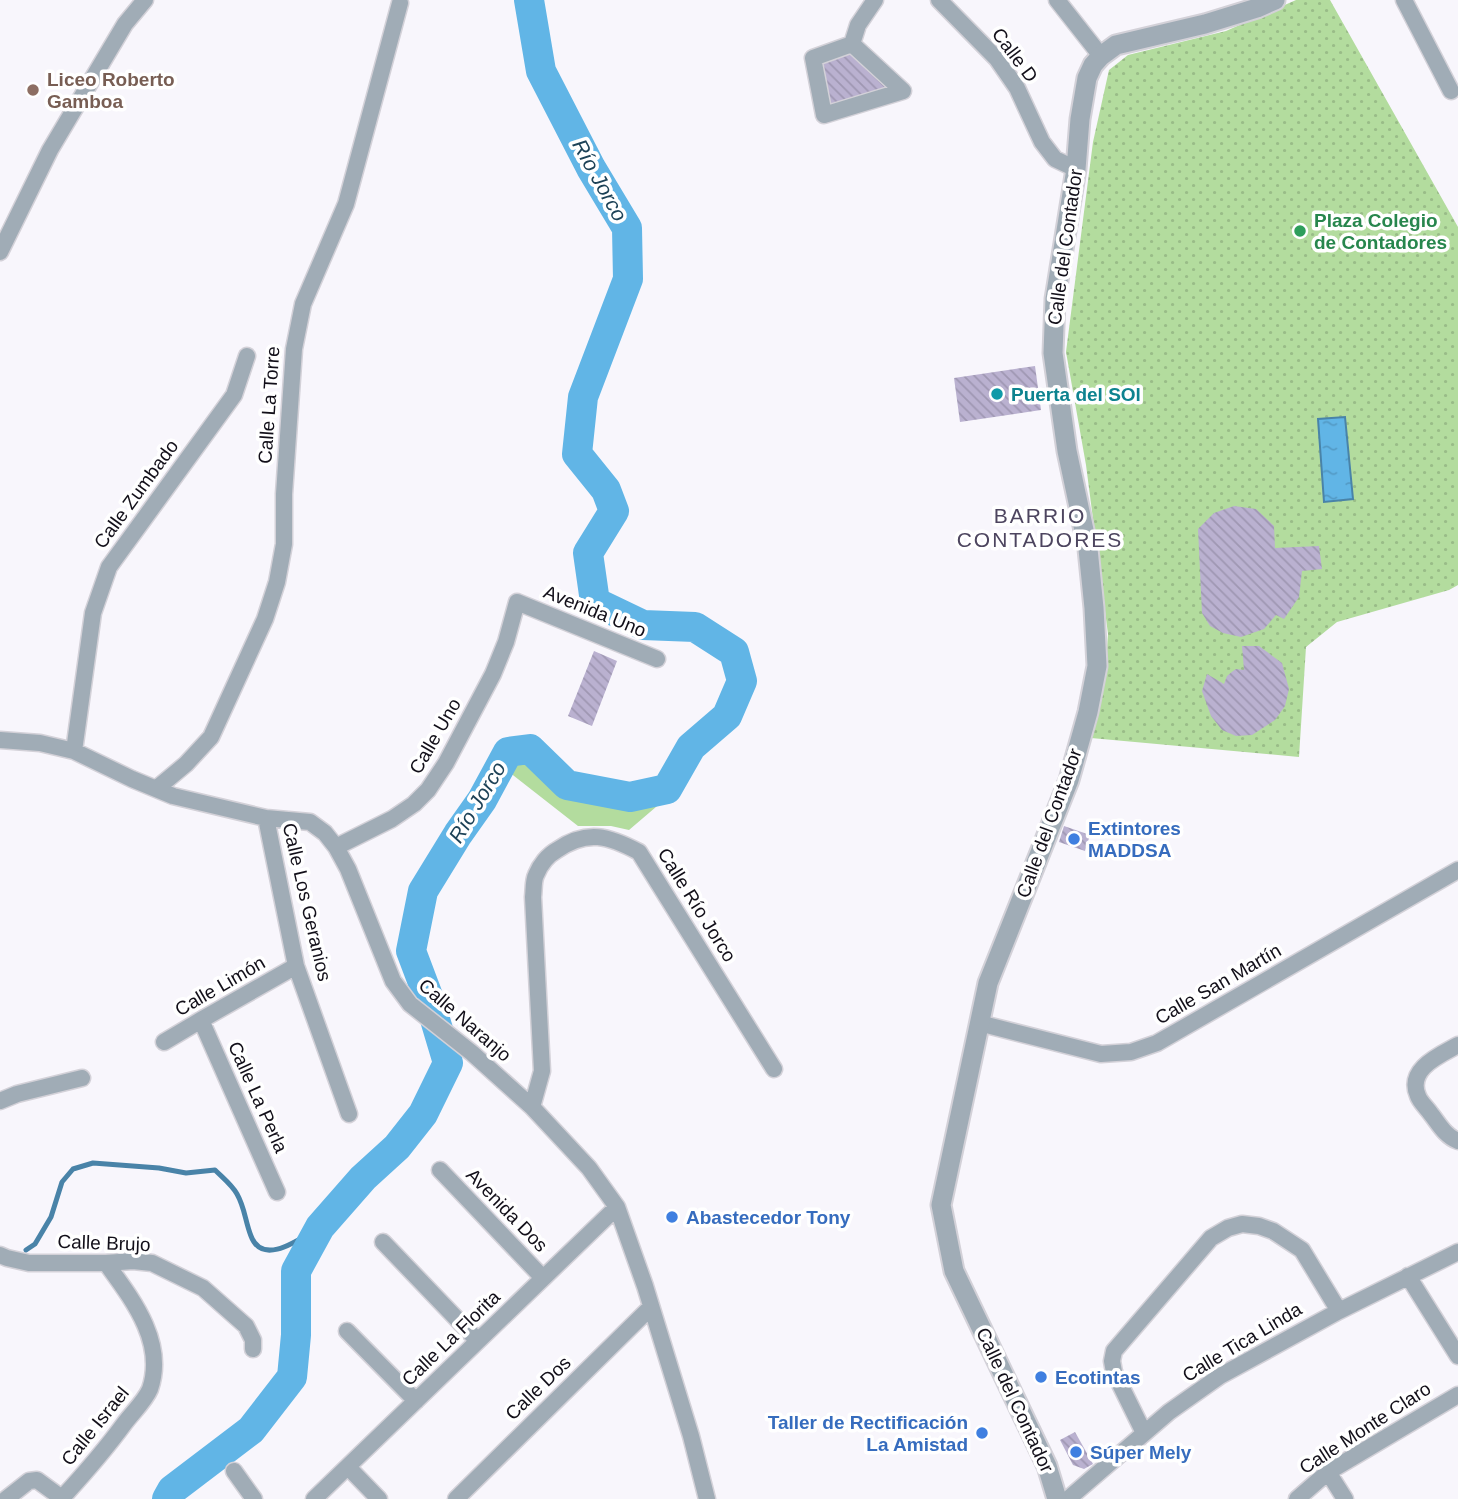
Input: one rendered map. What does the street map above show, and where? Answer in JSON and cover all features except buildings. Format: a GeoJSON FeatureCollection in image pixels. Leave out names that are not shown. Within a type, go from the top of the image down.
{"type":"FeatureCollection","features":[{"type":"Feature","properties":{"kind":"street"},"geometry":{"type":"LineString","coordinates":[[0,252],[50,150],[125,24],[145,0]]}},
{"type":"Feature","properties":{"kind":"street"},"geometry":{"type":"LineString","coordinates":[[852,44],[858,25],[875,0]]}},
{"type":"Feature","properties":{"kind":"street","name":"Calle D"},"geometry":{"type":"LineString","coordinates":[[939,0],[997,59],[1017,88],[1042,142],[1055,159],[1076,169]]}},
{"type":"Feature","properties":{"kind":"street"},"geometry":{"type":"LineString","coordinates":[[1057,0],[1101,56],[1116,45],[1205,24],[1275,0]]}},
{"type":"Feature","properties":{"kind":"street"},"geometry":{"type":"LineString","coordinates":[[1404,0],[1451,91]]}},
{"type":"Feature","properties":{"kind":"street","name":"Calle La Torre"},"geometry":{"type":"LineString","coordinates":[[156,789],[186,764],[211,737],[265,619],[277,582],[284,544],[284,494],[294,349],[303,304],[346,204],[400,3]]}},
{"type":"Feature","properties":{"kind":"street"},"geometry":{"type":"LineString","coordinates":[[852,44],[904,91],[824,115],[813,58],[852,44]]}},
{"type":"Feature","properties":{"kind":"street","name":"Calle del Contador"},"geometry":{"type":"LineString","coordinates":[[1057,1499],[1047,1466],[954,1271],[941,1205],[988,983],[1069,780],[1088,712],[1097,666],[1088,549],[1067,451],[1053,353],[1055,299],[1076,169],[1080,119],[1087,78],[1101,56]]}},
{"type":"Feature","properties":{"kind":"street","name":"Calle Zumbado"},"geometry":{"type":"LineString","coordinates":[[74,751],[93,613],[109,567],[234,395],[247,356]]}},
{"type":"Feature","properties":{"kind":"street","name":"Avenida Uno"},"geometry":{"type":"LineString","coordinates":[[517,602],[657,659]]}},
{"type":"Feature","properties":{"kind":"street","name":"Calle Uno"},"geometry":{"type":"LineString","coordinates":[[336,847],[392,819],[414,804],[428,790],[446,763],[493,674],[506,642],[517,602]]}},
{"type":"Feature","properties":{"kind":"street","name":"Calle Naranjo"},"geometry":{"type":"LineString","coordinates":[[0,740],[40,743],[74,751],[173,796],[266,818],[310,822],[325,833],[348,869],[393,981],[410,1004],[472,1053],[532,1107],[589,1168],[617,1207],[645,1286],[691,1436],[707,1499]]}},
{"type":"Feature","properties":{"kind":"street","name":"Calle Los Geranios"},"geometry":{"type":"LineString","coordinates":[[266,818],[296,966],[349,1114]]}},
{"type":"Feature","properties":{"kind":"street","name":"Calle Río Jorco"},"geometry":{"type":"LineString","coordinates":[[532,1107],[542,1071],[533,897],[536,875],[548,855],[579,838],[597,836],[617,840],[639,852],[774,1069]]}},
{"type":"Feature","properties":{"kind":"street","name":"Calle San Martín"},"geometry":{"type":"LineString","coordinates":[[979,1023],[1101,1054],[1132,1052],[1157,1043],[1458,870]]}},
{"type":"Feature","properties":{"kind":"street","name":"Calle Limón"},"geometry":{"type":"LineString","coordinates":[[164,1042],[296,966]]}},
{"type":"Feature","properties":{"kind":"street","name":"Calle La Perla"},"geometry":{"type":"LineString","coordinates":[[201,1020],[277,1192]]}},
{"type":"Feature","properties":{"kind":"street"},"geometry":{"type":"LineString","coordinates":[[1458,1045],[1430,1060],[1416,1082],[1418,1096],[1449,1137],[1458,1141]]}},
{"type":"Feature","properties":{"kind":"street"},"geometry":{"type":"LineString","coordinates":[[0,1101],[17,1094],[82,1078]]}},
{"type":"Feature","properties":{"kind":"street","name":"Avenida Dos"},"geometry":{"type":"LineString","coordinates":[[440,1170],[543,1278]]}},
{"type":"Feature","properties":{"kind":"street","name":"Calle La Florita"},"geometry":{"type":"LineString","coordinates":[[314,1499],[617,1207]]}},
{"type":"Feature","properties":{"kind":"street"},"geometry":{"type":"LineString","coordinates":[[1144,1433],[1114,1372],[1114,1351],[1211,1238],[1228,1227],[1242,1224],[1259,1226],[1289,1240],[1302,1250],[1339,1311]]}},
{"type":"Feature","properties":{"kind":"street"},"geometry":{"type":"LineString","coordinates":[[383,1242],[478,1340]]}},
{"type":"Feature","properties":{"kind":"street","name":"Calle Tica Linda"},"geometry":{"type":"LineString","coordinates":[[1068,1499],[1169,1412],[1220,1376],[1339,1311],[1458,1252]]}},
{"type":"Feature","properties":{"kind":"street","name":"Calle Brujo"},"geometry":{"type":"LineString","coordinates":[[0,1255],[30,1263],[152,1263],[203,1288],[246,1326],[253,1340],[253,1349]]}},
{"type":"Feature","properties":{"kind":"street","name":"Calle Israel"},"geometry":{"type":"LineString","coordinates":[[62,1498],[91,1466],[149,1391],[154,1369],[153,1349],[142,1316],[106,1263]]}},
{"type":"Feature","properties":{"kind":"street"},"geometry":{"type":"LineString","coordinates":[[1408,1276],[1458,1356]]}},
{"type":"Feature","properties":{"kind":"street","name":"Calle Dos"},"geometry":{"type":"LineString","coordinates":[[456,1499],[650,1308]]}},
{"type":"Feature","properties":{"kind":"street"},"geometry":{"type":"LineString","coordinates":[[347,1331],[416,1401]]}},
{"type":"Feature","properties":{"kind":"street","name":"Calle Monte Claro"},"geometry":{"type":"LineString","coordinates":[[1297,1499],[1328,1472],[1458,1395]]}},
{"type":"Feature","properties":{"kind":"street"},"geometry":{"type":"LineString","coordinates":[[348,1467],[379,1499]]}},
{"type":"Feature","properties":{"kind":"street"},"geometry":{"type":"LineString","coordinates":[[234,1471],[254,1499]]}},
{"type":"Feature","properties":{"kind":"street"},"geometry":{"type":"LineString","coordinates":[[1328,1472],[1345,1499]]}},
{"type":"Feature","properties":{"kind":"street"},"geometry":{"type":"LineString","coordinates":[[6,1499],[33,1480],[37,1480],[62,1498]]}},
{"type":"Feature","properties":{"kind":"green space"},"geometry":{"type":"Polygon","coordinates":[[[1296,0],[1330,0],[1458,227],[1458,585],[1449,590],[1337,622],[1306,647],[1299,757],[1091,738],[1105,677],[1108,634],[1086,465],[1066,352],[1093,142],[1109,70],[1128,55],[1226,31],[1296,0]]]}},
{"type":"Feature","properties":{"kind":"green space"},"geometry":{"type":"Polygon","coordinates":[[[530,757],[563,791],[631,803],[670,795],[629,830],[611,826],[578,826],[509,772],[523,758],[530,757]]]}},
{"type":"Feature","properties":{"kind":"water"},"geometry":{"type":"Polygon","coordinates":[[[1345,417],[1353,499],[1324,502],[1318,419],[1345,417]]]}},
{"type":"Feature","properties":{"kind":"waterway","name":"Río Jorco"},"geometry":{"type":"LineString","coordinates":[[167,1499],[172,1490],[251,1430],[292,1377],[296,1335],[296,1271],[320,1227],[363,1178],[397,1147],[423,1114],[448,1063],[411,951],[423,891],[482,800],[508,752],[530,749],[567,785],[630,797],[667,789],[691,747],[727,716],[742,681],[734,652],[695,627],[643,625],[595,602],[588,553],[614,511],[606,490],[577,454],[583,397],[628,279],[627,228],[591,168],[541,71],[529,0]]}},
{"type":"Feature","properties":{"kind":"waterway"},"geometry":{"type":"LineString","coordinates":[[26,1250],[35,1244],[51,1217],[62,1182],[73,1169],[93,1163],[186,1173],[215,1170],[237,1194],[251,1236],[264,1250],[273,1250],[293,1243],[320,1227]]}},
{"type":"Feature","properties":{"kind":"place","name":"Liceo Roberto Gamboa"},"geometry":{"type":"Point","coordinates":[33,90]}},
{"type":"Feature","properties":{"kind":"place","name":"Plaza Colegio de Contadores"},"geometry":{"type":"Point","coordinates":[1300,231]}},
{"type":"Feature","properties":{"kind":"place","name":"Puerta del SOl"},"geometry":{"type":"Point","coordinates":[997,394]}},
{"type":"Feature","properties":{"kind":"place","name":"Extintores MADDSA"},"geometry":{"type":"Point","coordinates":[1074,839]}},
{"type":"Feature","properties":{"kind":"place","name":"Abastecedor Tony"},"geometry":{"type":"Point","coordinates":[672,1217]}},
{"type":"Feature","properties":{"kind":"place","name":"Ecotintas"},"geometry":{"type":"Point","coordinates":[1041,1377]}},
{"type":"Feature","properties":{"kind":"place","name":"Taller de Rectificación La Amistad"},"geometry":{"type":"Point","coordinates":[982,1433]}},
{"type":"Feature","properties":{"kind":"place","name":"Súper Mely"},"geometry":{"type":"Point","coordinates":[1076,1452]}},
{"type":"Feature","properties":{"kind":"district","name":"BARRIO CONTADORES"},"geometry":{"type":"Point","coordinates":[1040,527]}}]}
